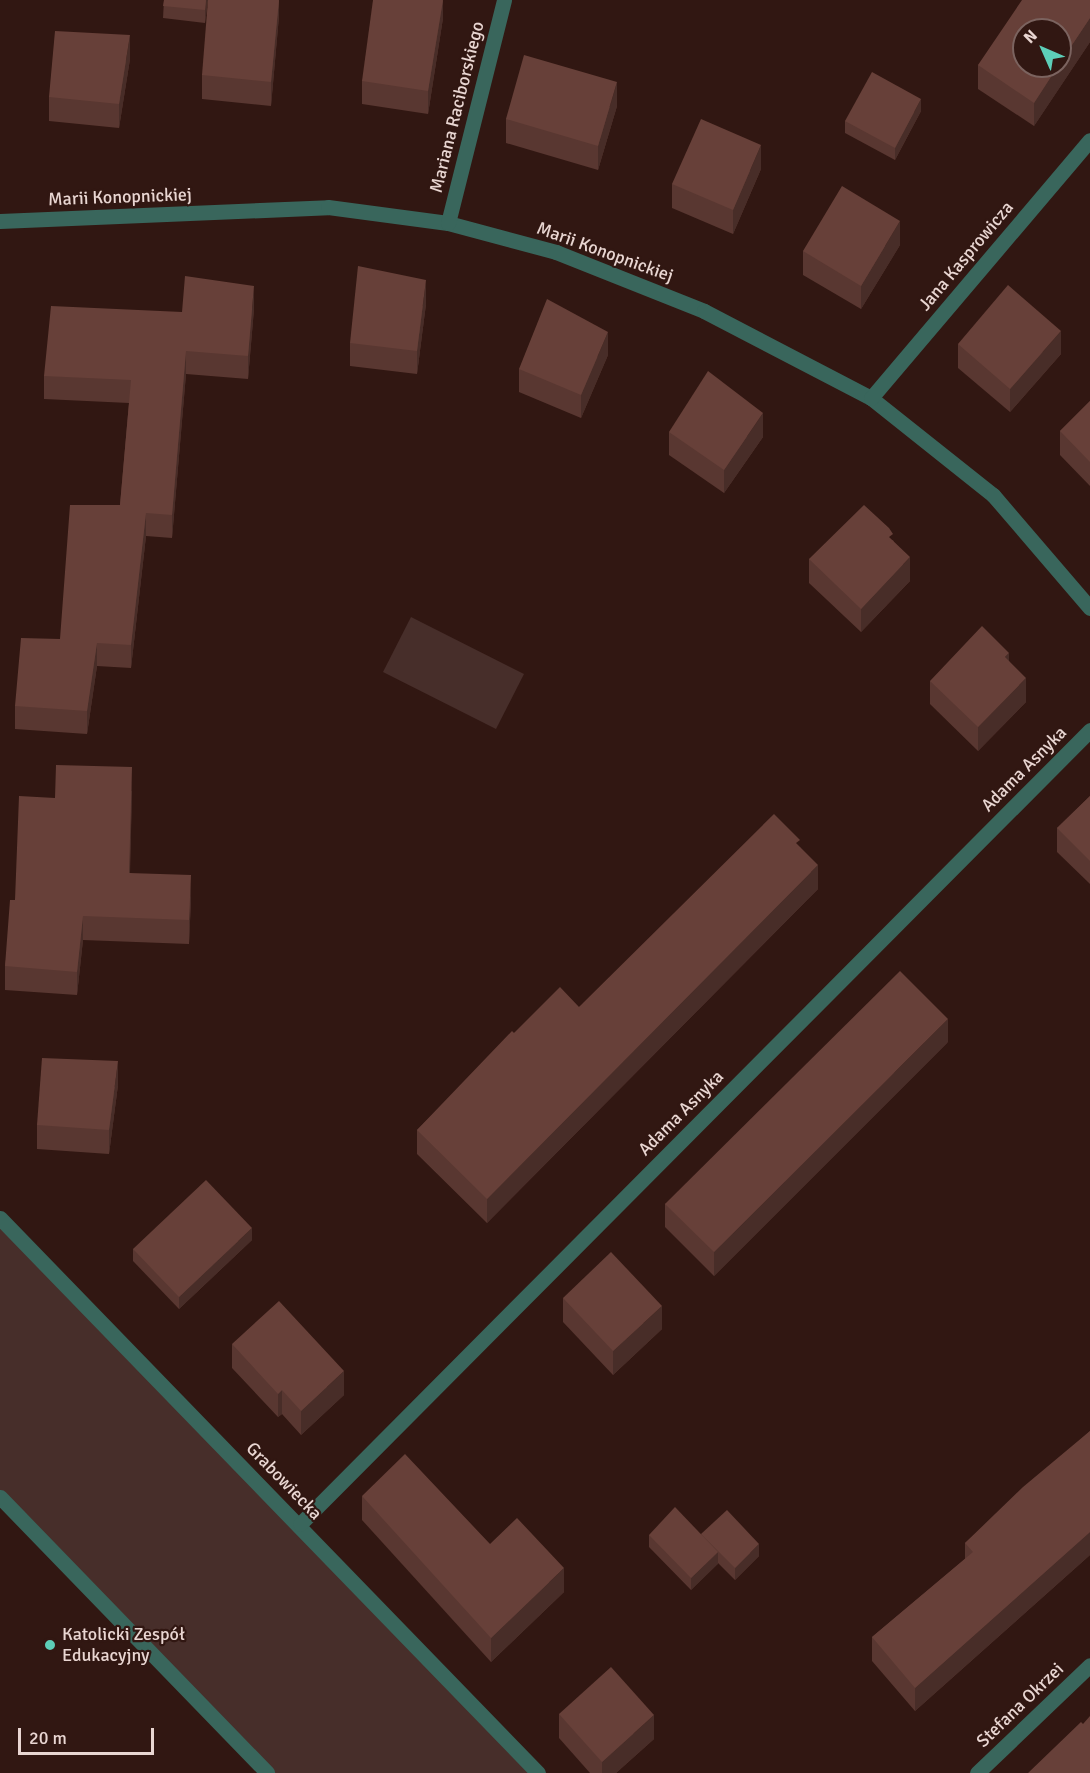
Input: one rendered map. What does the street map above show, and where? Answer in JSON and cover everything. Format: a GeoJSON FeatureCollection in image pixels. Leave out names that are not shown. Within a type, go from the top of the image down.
{"type":"FeatureCollection","features":[{"type":"Feature","properties":{"kind":"street","name":"Mariana Raciborskiego"},"geometry":{"type":"LineString","coordinates":[[448,223],[504,0]]}},
{"type":"Feature","properties":{"kind":"street","name":"Jana Kasprowicza"},"geometry":{"type":"LineString","coordinates":[[871,398],[1090,140]]}},
{"type":"Feature","properties":{"kind":"street","name":"Marii Konopnickiej"},"geometry":{"type":"LineString","coordinates":[[0,221],[328,207],[448,223],[556,252],[704,311],[871,398],[993,495],[1090,608]]}},
{"type":"Feature","properties":{"kind":"street","name":"Adama Asnyka"},"geometry":{"type":"LineString","coordinates":[[300,1524],[1090,730]]}},
{"type":"Feature","properties":{"kind":"street","name":"Grabowiecka"},"geometry":{"type":"LineString","coordinates":[[0,1218],[300,1524],[538,1773]]}},
{"type":"Feature","properties":{"kind":"street"},"geometry":{"type":"LineString","coordinates":[[0,1497],[267,1773]]}},
{"type":"Feature","properties":{"kind":"street","name":"Stefana Okrzei"},"geometry":{"type":"LineString","coordinates":[[977,1773],[1090,1665]]}},
{"type":"Feature","properties":{"kind":"shaded area"},"geometry":{"type":"Polygon","coordinates":[[[411,617],[524,674],[496,729],[383,672],[411,617]]]}},
{"type":"Feature","properties":{"kind":"shaded area"},"geometry":{"type":"Polygon","coordinates":[[[0,1218],[538,1773],[267,1773],[0,1497],[0,1218]]]}},
{"type":"Feature","properties":{"kind":"building"},"geometry":{"type":"Polygon","coordinates":[[[164,0],[206,0],[205,10],[163,6],[164,0]]]}},
{"type":"Feature","properties":{"kind":"building"},"geometry":{"type":"Polygon","coordinates":[[[208,0],[279,0],[271,82],[202,75],[208,0]]]}},
{"type":"Feature","properties":{"kind":"building"},"geometry":{"type":"Polygon","coordinates":[[[373,0],[443,0],[428,91],[362,81],[373,0]]]}},
{"type":"Feature","properties":{"kind":"building"},"geometry":{"type":"Polygon","coordinates":[[[1022,0],[1090,0],[1090,18],[1072,45],[1072,18],[1012,18],[1012,78],[1050,78],[1034,103],[978,65],[1022,0]]]}},
{"type":"Feature","properties":{"kind":"building"},"geometry":{"type":"Polygon","coordinates":[[[55,31],[130,35],[119,104],[49,97],[55,31]]]}},
{"type":"Feature","properties":{"kind":"building"},"geometry":{"type":"Polygon","coordinates":[[[524,55],[617,82],[598,146],[506,119],[524,55]]]}},
{"type":"Feature","properties":{"kind":"building"},"geometry":{"type":"Polygon","coordinates":[[[872,72],[921,99],[895,148],[845,121],[872,72]]]}},
{"type":"Feature","properties":{"kind":"building"},"geometry":{"type":"Polygon","coordinates":[[[701,119],[761,145],[733,210],[672,184],[701,119]]]}},
{"type":"Feature","properties":{"kind":"building"},"geometry":{"type":"Polygon","coordinates":[[[842,186],[900,221],[861,286],[803,251],[842,186]]]}},
{"type":"Feature","properties":{"kind":"building"},"geometry":{"type":"Polygon","coordinates":[[[358,266],[426,280],[417,351],[350,343],[358,266]]]}},
{"type":"Feature","properties":{"kind":"building"},"geometry":{"type":"Polygon","coordinates":[[[185,276],[254,286],[248,356],[186,351],[172,515],[146,513],[131,645],[97,643],[87,711],[15,706],[21,638],[60,639],[70,505],[120,505],[131,380],[44,376],[51,306],[182,312],[185,276]]]}},
{"type":"Feature","properties":{"kind":"building"},"geometry":{"type":"Polygon","coordinates":[[[1008,285],[1061,331],[1010,389],[958,344],[1008,285]]]}},
{"type":"Feature","properties":{"kind":"building"},"geometry":{"type":"Polygon","coordinates":[[[547,299],[608,332],[581,395],[519,369],[547,299]]]}},
{"type":"Feature","properties":{"kind":"building"},"geometry":{"type":"Polygon","coordinates":[[[708,371],[763,413],[724,470],[669,432],[708,371]]]}},
{"type":"Feature","properties":{"kind":"building"},"geometry":{"type":"Polygon","coordinates":[[[1090,401],[1090,462],[1060,431],[1090,401]]]}},
{"type":"Feature","properties":{"kind":"building"},"geometry":{"type":"Polygon","coordinates":[[[864,505],[889,528],[893,534],[889,537],[910,557],[861,609],[809,559],[864,505]]]}},
{"type":"Feature","properties":{"kind":"building"},"geometry":{"type":"Polygon","coordinates":[[[982,626],[1009,653],[1005,657],[1026,678],[978,727],[930,681],[982,626]]]}},
{"type":"Feature","properties":{"kind":"building"},"geometry":{"type":"Polygon","coordinates":[[[56,765],[132,767],[129,873],[191,875],[189,920],[83,916],[77,972],[5,966],[10,900],[15,900],[19,796],[55,798],[56,765]]]}},
{"type":"Feature","properties":{"kind":"building"},"geometry":{"type":"Polygon","coordinates":[[[1090,796],[1090,861],[1057,828],[1090,796]]]}},
{"type":"Feature","properties":{"kind":"building"},"geometry":{"type":"Polygon","coordinates":[[[774,814],[800,840],[796,843],[818,865],[487,1199],[417,1130],[512,1031],[514,1033],[560,987],[579,1007],[774,814]]]}},
{"type":"Feature","properties":{"kind":"building"},"geometry":{"type":"Polygon","coordinates":[[[900,971],[948,1019],[714,1252],[665,1204],[900,971]]]}},
{"type":"Feature","properties":{"kind":"building"},"geometry":{"type":"Polygon","coordinates":[[[42,1058],[118,1061],[109,1130],[37,1125],[42,1058]]]}},
{"type":"Feature","properties":{"kind":"building"},"geometry":{"type":"Polygon","coordinates":[[[206,1180],[252,1228],[179,1297],[133,1249],[206,1180]]]}},
{"type":"Feature","properties":{"kind":"building"},"geometry":{"type":"Polygon","coordinates":[[[611,1252],[662,1306],[613,1351],[563,1298],[611,1252]]]}},
{"type":"Feature","properties":{"kind":"building"},"geometry":{"type":"Polygon","coordinates":[[[279,1301],[344,1371],[301,1411],[282,1390],[278,1394],[232,1344],[279,1301]]]}},
{"type":"Feature","properties":{"kind":"building"},"geometry":{"type":"Polygon","coordinates":[[[1090,1431],[1090,1532],[915,1688],[872,1637],[973,1552],[965,1543],[1023,1487],[1090,1431]]]}},
{"type":"Feature","properties":{"kind":"building"},"geometry":{"type":"Polygon","coordinates":[[[405,1454],[490,1544],[517,1518],[564,1568],[491,1638],[362,1496],[405,1454]]]}},
{"type":"Feature","properties":{"kind":"building"},"geometry":{"type":"Polygon","coordinates":[[[675,1507],[718,1552],[691,1578],[649,1535],[675,1507]]]}},
{"type":"Feature","properties":{"kind":"building"},"geometry":{"type":"Polygon","coordinates":[[[727,1510],[759,1544],[735,1568],[701,1534],[727,1510]]]}},
{"type":"Feature","properties":{"kind":"building"},"geometry":{"type":"Polygon","coordinates":[[[611,1667],[654,1715],[602,1762],[559,1714],[611,1667]]]}},
{"type":"Feature","properties":{"kind":"building"},"geometry":{"type":"Polygon","coordinates":[[[1090,1716],[1090,1773],[1028,1773],[1081,1722],[1083,1724],[1090,1716]]]}},
{"type":"Feature","properties":{"kind":"place","name":"Katolicki Zespół Edukacyjny"},"geometry":{"type":"Point","coordinates":[50,1645]}}]}
